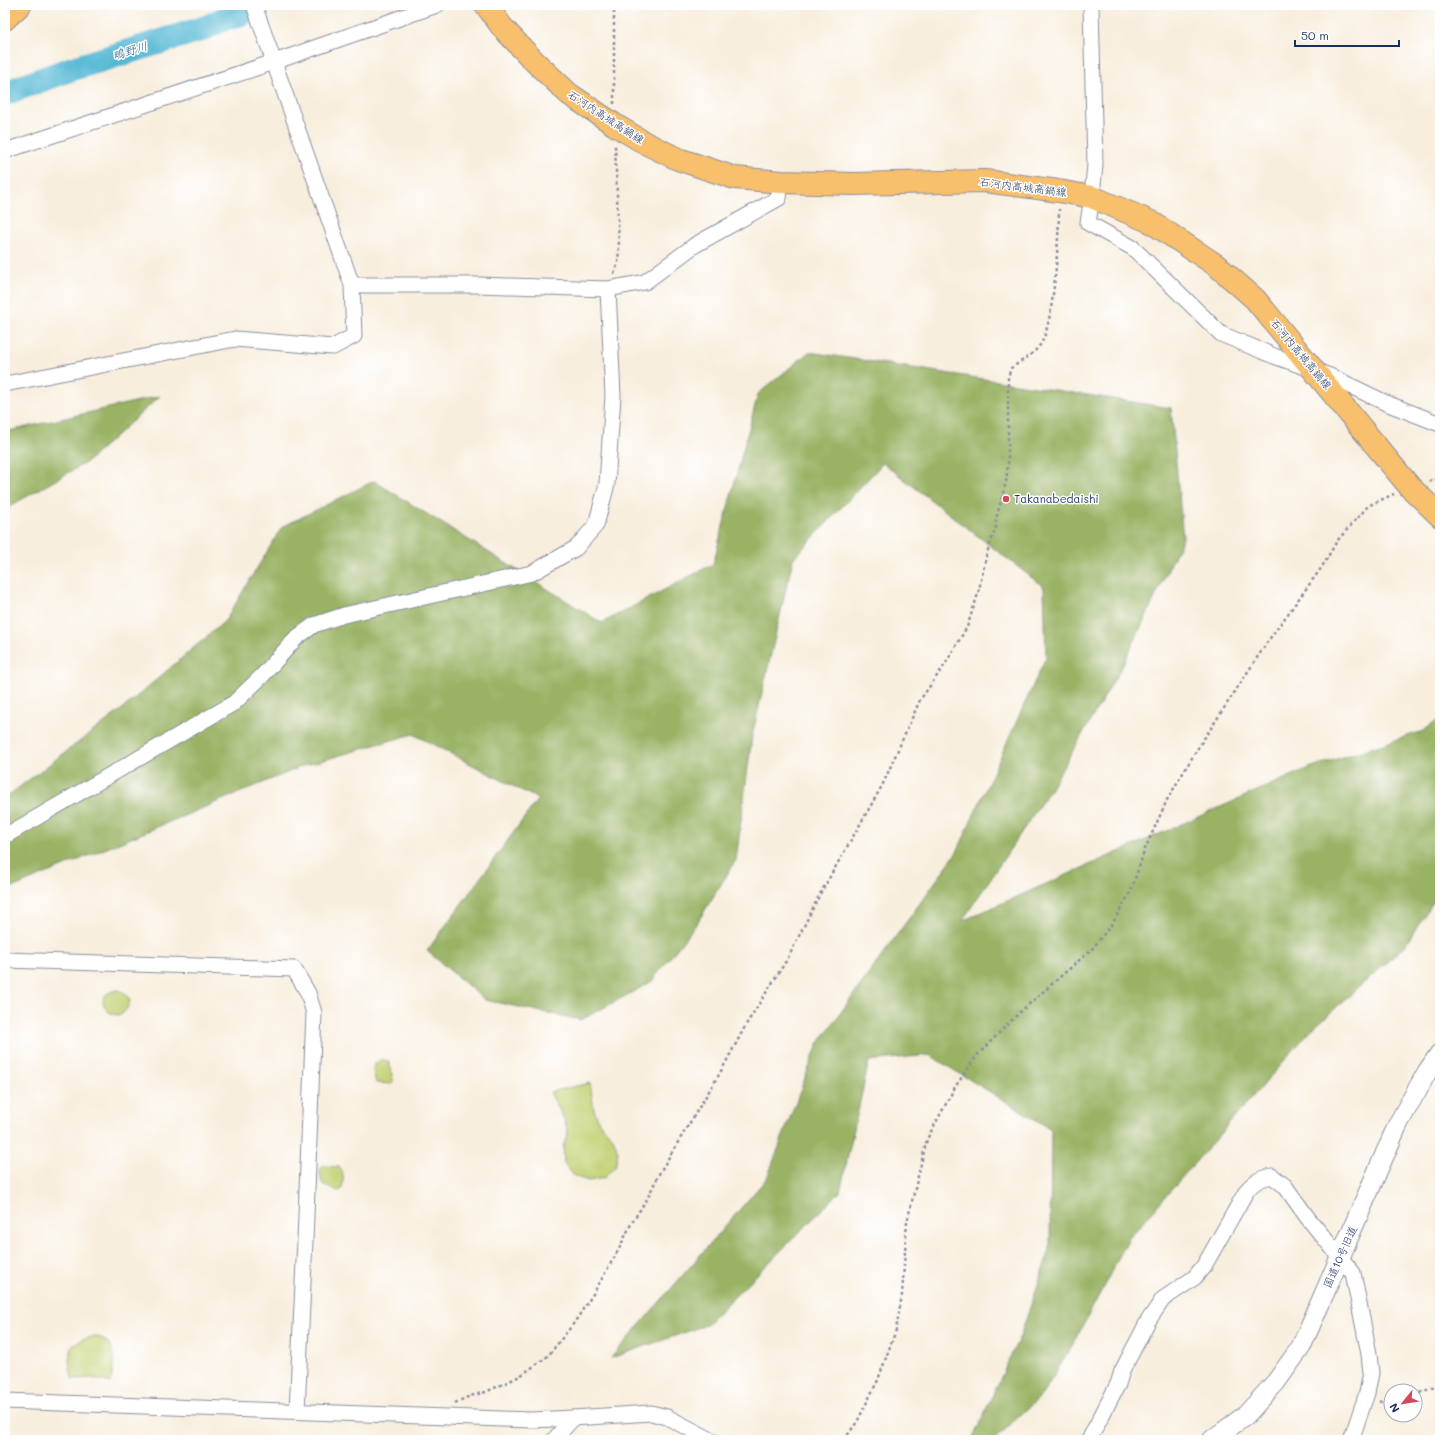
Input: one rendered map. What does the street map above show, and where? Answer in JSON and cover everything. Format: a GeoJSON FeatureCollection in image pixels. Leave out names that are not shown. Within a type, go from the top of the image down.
{"type":"FeatureCollection","features":[{"type":"Feature","properties":{"kind":"main road"},"geometry":{"type":"LineString","coordinates":[[5,19],[20,5]]}},
{"type":"Feature","properties":{"kind":"main road","name":"石河内高城高鍋線"},"geometry":{"type":"LineString","coordinates":[[486,5],[502,27],[534,61],[569,94],[645,143],[678,159],[734,178],[781,182],[854,184],[985,181],[1092,197],[1151,222],[1216,265],[1255,299],[1410,487],[1440,516]]}},
{"type":"Feature","properties":{"kind":"street"},"geometry":{"type":"LineString","coordinates":[[5,384],[235,339],[333,347],[354,336],[352,285],[254,5]]}},
{"type":"Feature","properties":{"kind":"street"},"geometry":{"type":"LineString","coordinates":[[5,151],[274,62],[437,5]]}},
{"type":"Feature","properties":{"kind":"street"},"geometry":{"type":"LineString","coordinates":[[1091,5],[1096,164],[1088,223],[1133,248],[1221,334],[1274,356],[1330,376],[1386,403],[1440,424]]}},
{"type":"Feature","properties":{"kind":"street"},"geometry":{"type":"LineString","coordinates":[[352,285],[478,285],[608,289],[645,282],[695,245],[779,198],[781,182]]}},
{"type":"Feature","properties":{"kind":"street"},"geometry":{"type":"LineString","coordinates":[[5,836],[234,703],[262,676],[296,638],[314,624],[344,615],[532,573],[576,548],[596,525],[607,484],[613,396],[608,289]]}},
{"type":"Feature","properties":{"kind":"street"},"geometry":{"type":"LineString","coordinates":[[5,960],[294,969],[308,993],[314,1012],[306,1241],[297,1411]]}},
{"type":"Feature","properties":{"kind":"street","name":"国道10号旧道"},"geometry":{"type":"LineString","coordinates":[[1212,1440],[1246,1414],[1276,1382],[1300,1347],[1398,1124],[1440,1052]]}},
{"type":"Feature","properties":{"kind":"street"},"geometry":{"type":"LineString","coordinates":[[1089,1440],[1118,1384],[1122,1371],[1148,1320],[1163,1299],[1194,1278],[1204,1266],[1242,1198],[1253,1183],[1262,1178],[1272,1176],[1285,1186],[1339,1258],[1353,1273],[1369,1354],[1371,1373],[1367,1393],[1351,1440]]}},
{"type":"Feature","properties":{"kind":"street"},"geometry":{"type":"LineString","coordinates":[[5,1401],[532,1420],[651,1413],[667,1417],[711,1440]]}},
{"type":"Feature","properties":{"kind":"street"},"geometry":{"type":"LineString","coordinates":[[554,1440],[573,1418]]}},
{"type":"Feature","properties":{"kind":"path"},"geometry":{"type":"LineString","coordinates":[[608,289],[618,263],[619,247],[615,125],[614,5]]}},
{"type":"Feature","properties":{"kind":"path"},"geometry":{"type":"LineString","coordinates":[[434,1416],[449,1406],[470,1396],[486,1392],[520,1376],[548,1356],[574,1323],[619,1250],[631,1224],[647,1199],[660,1172],[747,1024],[788,958],[820,894],[882,786],[920,700],[944,666],[967,628],[978,594],[987,553],[996,527],[996,519],[1006,482],[1008,464],[1008,377],[1011,368],[1032,354],[1041,344],[1047,329],[1059,227],[1059,191]]}},
{"type":"Feature","properties":{"kind":"path"},"geometry":{"type":"LineString","coordinates":[[844,1440],[857,1422],[878,1380],[896,1330],[902,1295],[907,1222],[925,1147],[927,1139],[955,1087],[978,1054],[1020,1012],[1092,949],[1112,924],[1131,891],[1145,849],[1167,800],[1196,751],[1268,641],[1322,567],[1337,541],[1368,506],[1410,487]]}},
{"type":"Feature","properties":{"kind":"path"},"geometry":{"type":"LineString","coordinates":[[1423,1392],[1440,1383]]}},
{"type":"Feature","properties":{"kind":"green space"},"geometry":{"type":"Polygon","coordinates":[[[809,352],[1171,408],[1183,538],[1124,663],[1051,788],[962,921],[1309,768],[1423,731],[1440,719],[1440,891],[1404,947],[1310,1031],[1129,1238],[1076,1339],[1042,1395],[994,1440],[972,1440],[1021,1334],[1050,1249],[1051,1129],[929,1055],[869,1061],[840,1192],[706,1325],[611,1358],[767,1178],[818,1044],[957,852],[1046,657],[1044,587],[883,463],[793,559],[752,736],[736,860],[697,923],[651,982],[581,1020],[485,1000],[427,951],[538,799],[413,734],[303,766],[14,887],[5,888],[5,798],[121,710],[225,621],[282,527],[374,481],[602,623],[713,564],[758,394],[809,352]]]}},
{"type":"Feature","properties":{"kind":"green space"},"geometry":{"type":"Polygon","coordinates":[[[160,396],[87,462],[5,509],[5,432],[160,396]]]}},
{"type":"Feature","properties":{"kind":"green space"},"geometry":{"type":"Polygon","coordinates":[[[119,990],[126,994],[130,1000],[126,1010],[120,1015],[113,1014],[107,1010],[104,1005],[104,998],[108,993],[119,990]]]}},
{"type":"Feature","properties":{"kind":"green space"},"geometry":{"type":"Polygon","coordinates":[[[382,1059],[389,1062],[393,1079],[392,1084],[376,1083],[373,1071],[375,1064],[382,1059]]]}},
{"type":"Feature","properties":{"kind":"green space"},"geometry":{"type":"Polygon","coordinates":[[[590,1083],[594,1110],[600,1124],[613,1137],[618,1152],[615,1167],[604,1178],[588,1181],[574,1176],[564,1163],[563,1147],[568,1133],[564,1119],[550,1092],[590,1083]]]}},
{"type":"Feature","properties":{"kind":"green space"},"geometry":{"type":"Polygon","coordinates":[[[324,1166],[339,1167],[343,1175],[342,1189],[339,1191],[329,1188],[322,1183],[320,1169],[324,1166]]]}},
{"type":"Feature","properties":{"kind":"green space"},"geometry":{"type":"Polygon","coordinates":[[[93,1337],[102,1338],[108,1342],[111,1347],[113,1353],[113,1372],[111,1383],[92,1378],[72,1379],[69,1360],[72,1347],[83,1339],[93,1337]]]}},
{"type":"Feature","properties":{"kind":"waterway","name":"鴫野川"},"geometry":{"type":"LineString","coordinates":[[5,93],[71,69],[202,29],[226,18],[240,15],[252,5]]}},
{"type":"Feature","properties":{"kind":"place","name":"Takanabedaishi"},"geometry":{"type":"Point","coordinates":[1006,499]}}]}
